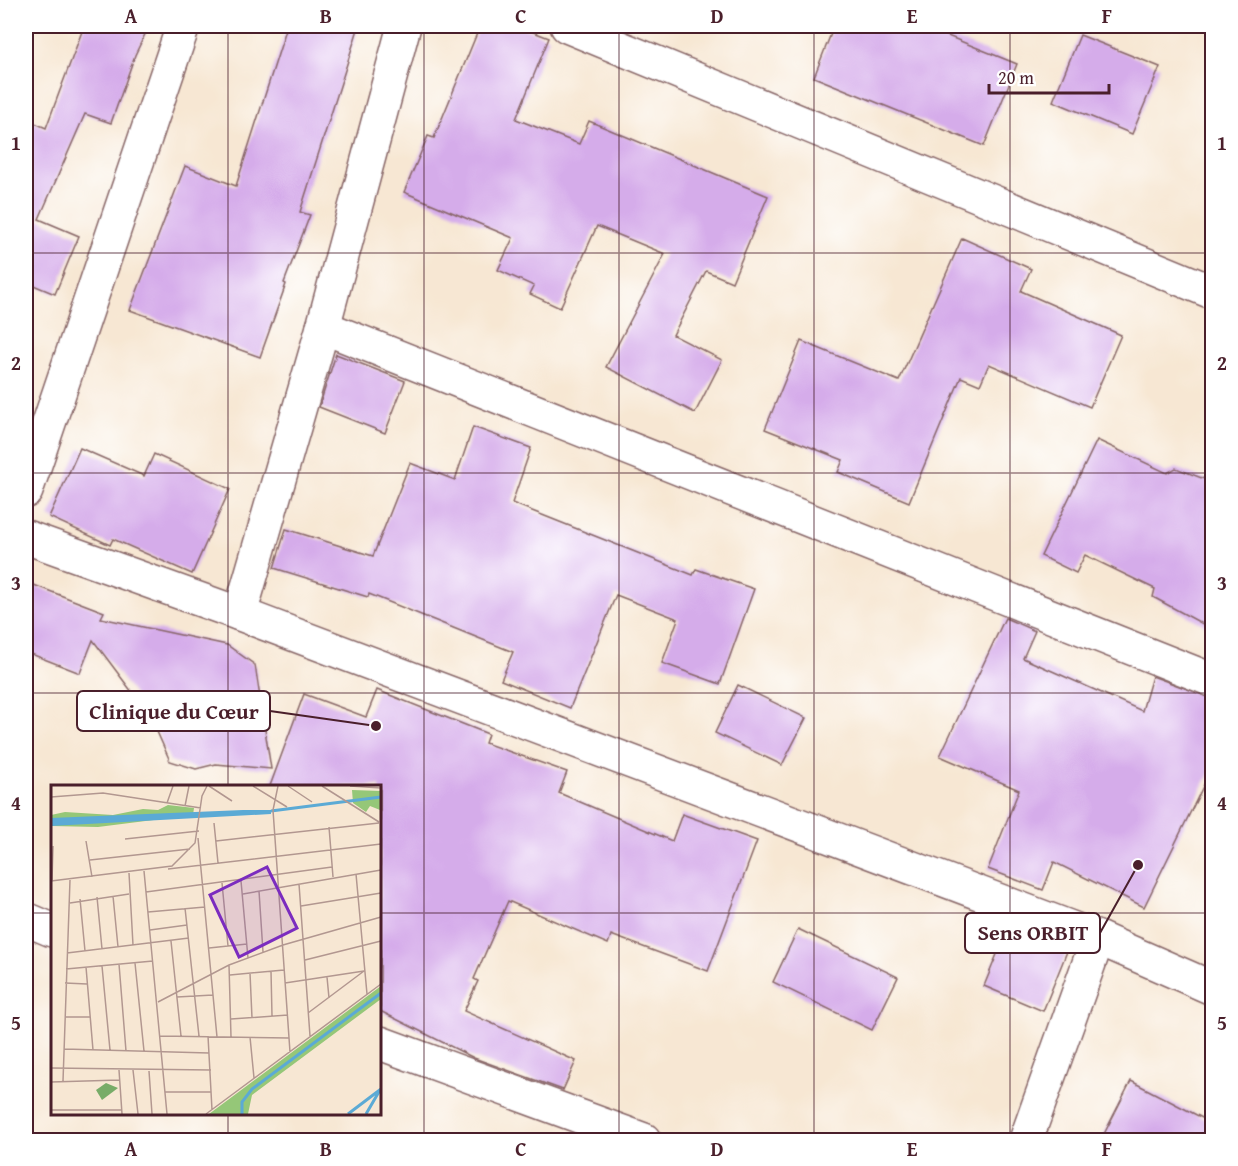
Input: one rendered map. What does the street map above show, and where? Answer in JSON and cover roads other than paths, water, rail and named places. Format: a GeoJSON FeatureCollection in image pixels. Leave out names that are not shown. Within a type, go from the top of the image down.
{"type":"FeatureCollection","features":[{"type":"Feature","properties":{"kind":"street"},"geometry":{"type":"LineString","coordinates":[[26,491],[183,26]]}},
{"type":"Feature","properties":{"kind":"street"},"geometry":{"type":"LineString","coordinates":[[240,614],[323,327],[404,26]]}},
{"type":"Feature","properties":{"kind":"street"},"geometry":{"type":"LineString","coordinates":[[567,26],[1212,292]]}},
{"type":"Feature","properties":{"kind":"street"},"geometry":{"type":"LineString","coordinates":[[323,327],[1212,680]]}},
{"type":"Feature","properties":{"kind":"street"},"geometry":{"type":"LineString","coordinates":[[26,537],[240,614],[1098,938],[1212,988]]}},
{"type":"Feature","properties":{"kind":"street"},"geometry":{"type":"LineString","coordinates":[[26,919],[51,930]]}},
{"type":"Feature","properties":{"kind":"street"},"geometry":{"type":"LineString","coordinates":[[1026,1140],[1098,938]]}},
{"type":"Feature","properties":{"kind":"street"},"geometry":{"type":"LineString","coordinates":[[381,1043],[644,1140]]}},
{"type":"Feature","properties":{"kind":"place","name":"Clinique du Cœur"},"geometry":{"type":"Point","coordinates":[376,726]}},
{"type":"Feature","properties":{"kind":"place","name":"Sens ORBIT"},"geometry":{"type":"Point","coordinates":[1138,865]}}]}
